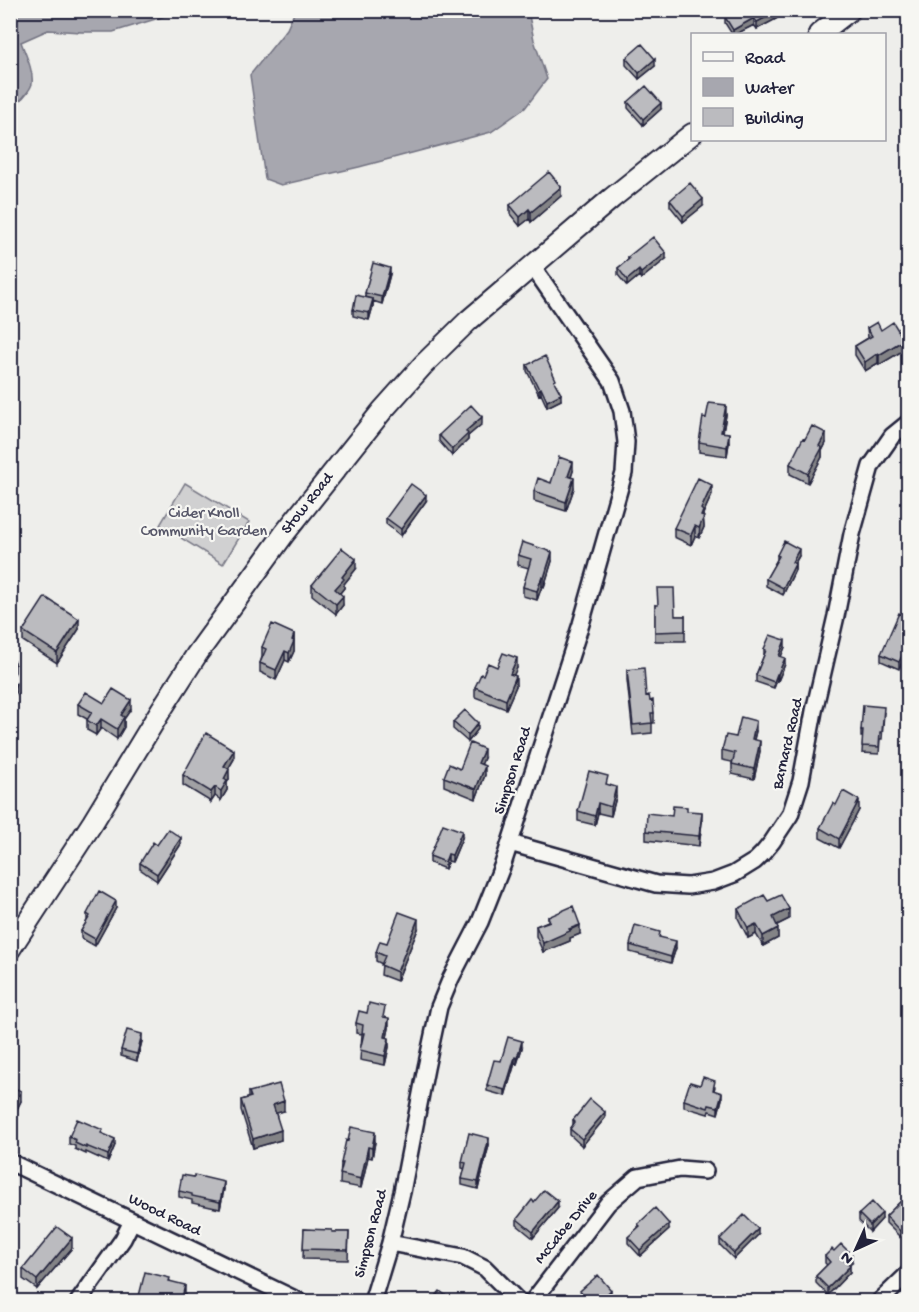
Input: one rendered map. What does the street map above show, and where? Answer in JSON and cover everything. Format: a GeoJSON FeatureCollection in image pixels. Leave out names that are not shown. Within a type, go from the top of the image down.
{"type":"FeatureCollection","features":[{"type":"Feature","properties":{"kind":"street"},"geometry":{"type":"LineString","coordinates":[[820,33],[850,10]]}},
{"type":"Feature","properties":{"kind":"street","name":"Stow Road"},"geometry":{"type":"LineString","coordinates":[[10,949],[82,840],[197,654],[284,534],[370,426],[424,364],[469,320],[612,198],[691,136]]}},
{"type":"Feature","properties":{"kind":"street","name":"Simpson Road"},"geometry":{"type":"LineString","coordinates":[[372,1302],[390,1243],[402,1192],[439,1007],[493,893],[591,594],[624,473],[626,442],[621,411],[612,381],[532,267]]}},
{"type":"Feature","properties":{"kind":"street","name":"Barnard Road"},"geometry":{"type":"LineString","coordinates":[[510,843],[656,884],[688,886],[713,882],[734,874],[763,853],[789,816],[801,781],[852,534],[871,466],[891,436],[909,423]]}},
{"type":"Feature","properties":{"kind":"street","name":"Wood Road"},"geometry":{"type":"LineString","coordinates":[[10,1162],[301,1302]]}},
{"type":"Feature","properties":{"kind":"street","name":"McCabe Drive"},"geometry":{"type":"LineString","coordinates":[[532,1302],[608,1203],[638,1178],[680,1169],[705,1171]]}},
{"type":"Feature","properties":{"kind":"street"},"geometry":{"type":"LineString","coordinates":[[78,1302],[123,1239],[132,1221]]}},
{"type":"Feature","properties":{"kind":"street"},"geometry":{"type":"LineString","coordinates":[[390,1243],[462,1257],[484,1268],[519,1302]]}},
{"type":"Feature","properties":{"kind":"street"},"geometry":{"type":"LineString","coordinates":[[879,1302],[909,1274]]}},
{"type":"Feature","properties":{"kind":"green space","name":"Cider Knoll Community Garden"},"geometry":{"type":"Polygon","coordinates":[[[185,483],[249,522],[223,564],[160,525],[185,483]]]}},
{"type":"Feature","properties":{"kind":"water"},"geometry":{"type":"Polygon","coordinates":[[[11,10],[180,11],[113,32],[48,30],[21,42],[30,68],[32,84],[26,95],[11,110],[11,10]]]}},
{"type":"Feature","properties":{"kind":"water"},"geometry":{"type":"Polygon","coordinates":[[[295,11],[528,11],[534,40],[547,79],[525,108],[491,132],[281,185],[265,179],[250,75],[287,29],[295,11]]]}},
{"type":"Feature","properties":{"kind":"building"},"geometry":{"type":"Polygon","coordinates":[[[737,10],[775,10],[776,12],[757,22],[754,18],[733,30],[725,17],[737,10]]]}},
{"type":"Feature","properties":{"kind":"building"},"geometry":{"type":"Polygon","coordinates":[[[642,44],[655,59],[639,73],[626,58],[642,44]]]}},
{"type":"Feature","properties":{"kind":"building"},"geometry":{"type":"Polygon","coordinates":[[[646,86],[661,103],[643,119],[628,102],[646,86]]]}},
{"type":"Feature","properties":{"kind":"building"},"geometry":{"type":"Polygon","coordinates":[[[549,172],[561,187],[531,212],[529,209],[520,217],[510,205],[549,172]]]}},
{"type":"Feature","properties":{"kind":"building"},"geometry":{"type":"Polygon","coordinates":[[[690,183],[703,199],[683,216],[670,200],[690,183]]]}},
{"type":"Feature","properties":{"kind":"building"},"geometry":{"type":"Polygon","coordinates":[[[653,237],[666,253],[641,273],[639,270],[627,280],[618,268],[653,237]]]}},
{"type":"Feature","properties":{"kind":"building"},"geometry":{"type":"Polygon","coordinates":[[[373,263],[390,268],[382,297],[365,293],[373,263]]]}},
{"type":"Feature","properties":{"kind":"building"},"geometry":{"type":"Polygon","coordinates":[[[356,295],[373,299],[369,313],[353,310],[356,295]]]}},
{"type":"Feature","properties":{"kind":"building"},"geometry":{"type":"Polygon","coordinates":[[[877,322],[881,330],[893,322],[904,340],[865,362],[855,346],[872,336],[867,328],[877,322]]]}},
{"type":"Feature","properties":{"kind":"building"},"geometry":{"type":"Polygon","coordinates":[[[545,356],[561,394],[547,401],[527,365],[545,356]]]}},
{"type":"Feature","properties":{"kind":"building"},"geometry":{"type":"Polygon","coordinates":[[[709,403],[726,405],[721,432],[729,433],[727,447],[699,442],[703,417],[706,418],[709,403]]]}},
{"type":"Feature","properties":{"kind":"building"},"geometry":{"type":"Polygon","coordinates":[[[471,405],[482,417],[466,431],[468,434],[452,449],[439,435],[471,405]]]}},
{"type":"Feature","properties":{"kind":"building"},"geometry":{"type":"Polygon","coordinates":[[[812,426],[826,433],[819,446],[822,448],[808,474],[790,464],[812,426]]]}},
{"type":"Feature","properties":{"kind":"building"},"geometry":{"type":"Polygon","coordinates":[[[559,457],[573,462],[568,476],[574,478],[566,502],[534,491],[538,478],[551,483],[559,457]]]}},
{"type":"Feature","properties":{"kind":"building"},"geometry":{"type":"Polygon","coordinates":[[[698,478],[712,485],[701,509],[703,511],[701,516],[704,517],[699,528],[695,526],[691,535],[674,528],[698,478]]]}},
{"type":"Feature","properties":{"kind":"building"},"geometry":{"type":"Polygon","coordinates":[[[411,484],[426,495],[401,529],[386,518],[411,484]]]}},
{"type":"Feature","properties":{"kind":"building"},"geometry":{"type":"Polygon","coordinates":[[[784,541],[799,549],[792,562],[795,564],[783,588],[766,579],[779,556],[777,555],[784,541]]]}},
{"type":"Feature","properties":{"kind":"building"},"geometry":{"type":"Polygon","coordinates":[[[522,542],[552,552],[544,578],[542,577],[537,591],[523,587],[531,559],[518,555],[522,542]]]}},
{"type":"Feature","properties":{"kind":"building"},"geometry":{"type":"Polygon","coordinates":[[[342,548],[356,559],[335,589],[343,596],[336,604],[312,585],[342,548]]]}},
{"type":"Feature","properties":{"kind":"building"},"geometry":{"type":"Polygon","coordinates":[[[657,588],[674,588],[675,616],[685,616],[685,631],[655,632],[657,588]]]}},
{"type":"Feature","properties":{"kind":"building"},"geometry":{"type":"Polygon","coordinates":[[[45,597],[79,619],[57,653],[23,631],[45,597]]]}},
{"type":"Feature","properties":{"kind":"building"},"geometry":{"type":"Polygon","coordinates":[[[899,613],[909,617],[909,641],[899,662],[881,654],[899,613]]]}},
{"type":"Feature","properties":{"kind":"building"},"geometry":{"type":"Polygon","coordinates":[[[272,624],[294,634],[289,653],[285,651],[276,670],[260,663],[266,649],[262,647],[272,624]]]}},
{"type":"Feature","properties":{"kind":"building"},"geometry":{"type":"Polygon","coordinates":[[[770,635],[785,640],[779,656],[785,658],[774,682],[756,675],[770,635]]]}},
{"type":"Feature","properties":{"kind":"building"},"geometry":{"type":"Polygon","coordinates":[[[503,653],[517,658],[510,674],[516,676],[506,700],[475,687],[488,663],[497,667],[503,653]]]}},
{"type":"Feature","properties":{"kind":"building"},"geometry":{"type":"Polygon","coordinates":[[[10,660],[15,662],[10,672],[10,660]]]}},
{"type":"Feature","properties":{"kind":"building"},"geometry":{"type":"Polygon","coordinates":[[[644,668],[646,696],[649,695],[650,701],[653,700],[654,713],[651,713],[652,723],[633,725],[627,670],[644,668]]]}},
{"type":"Feature","properties":{"kind":"building"},"geometry":{"type":"Polygon","coordinates":[[[10,681],[16,684],[10,693],[10,681]]]}},
{"type":"Feature","properties":{"kind":"building"},"geometry":{"type":"Polygon","coordinates":[[[113,689],[131,700],[121,715],[124,717],[117,729],[101,719],[96,726],[87,720],[92,712],[78,704],[86,692],[104,703],[113,689]]]}},
{"type":"Feature","properties":{"kind":"building"},"geometry":{"type":"Polygon","coordinates":[[[863,705],[884,707],[879,747],[862,746],[863,705]]]}},
{"type":"Feature","properties":{"kind":"building"},"geometry":{"type":"Polygon","coordinates":[[[465,710],[478,723],[468,735],[453,722],[465,710]]]}},
{"type":"Feature","properties":{"kind":"building"},"geometry":{"type":"Polygon","coordinates":[[[741,717],[756,721],[752,739],[760,741],[754,769],[732,764],[735,753],[722,750],[726,735],[736,737],[741,717]]]}},
{"type":"Feature","properties":{"kind":"building"},"geometry":{"type":"Polygon","coordinates":[[[206,733],[234,750],[224,766],[229,769],[224,779],[227,781],[221,791],[215,787],[211,792],[183,775],[206,733]]]}},
{"type":"Feature","properties":{"kind":"building"},"geometry":{"type":"Polygon","coordinates":[[[470,743],[484,749],[478,763],[485,766],[476,789],[444,777],[449,764],[460,769],[470,743]]]}},
{"type":"Feature","properties":{"kind":"building"},"geometry":{"type":"Polygon","coordinates":[[[589,771],[608,776],[606,784],[616,787],[611,807],[598,803],[595,816],[578,811],[589,771]]]}},
{"type":"Feature","properties":{"kind":"building"},"geometry":{"type":"Polygon","coordinates":[[[843,791],[859,800],[839,839],[820,828],[833,803],[836,805],[843,791]]]}},
{"type":"Feature","properties":{"kind":"building"},"geometry":{"type":"Polygon","coordinates":[[[673,806],[687,807],[687,811],[702,812],[699,836],[646,831],[647,813],[672,816],[673,806]]]}},
{"type":"Feature","properties":{"kind":"building"},"geometry":{"type":"Polygon","coordinates":[[[443,824],[462,831],[452,855],[448,854],[445,862],[430,856],[443,824]]]}},
{"type":"Feature","properties":{"kind":"building"},"geometry":{"type":"Polygon","coordinates":[[[168,829],[181,838],[157,874],[140,863],[153,842],[157,845],[168,829]]]}},
{"type":"Feature","properties":{"kind":"building"},"geometry":{"type":"Polygon","coordinates":[[[99,891],[116,901],[95,939],[81,931],[90,916],[87,914],[99,891]]]}},
{"type":"Feature","properties":{"kind":"building"},"geometry":{"type":"Polygon","coordinates":[[[764,895],[768,901],[781,895],[789,909],[773,917],[778,928],[763,936],[756,924],[748,928],[738,909],[764,895]]]}},
{"type":"Feature","properties":{"kind":"building"},"geometry":{"type":"Polygon","coordinates":[[[573,906],[580,925],[543,943],[536,926],[550,921],[548,917],[573,906]]]}},
{"type":"Feature","properties":{"kind":"building"},"geometry":{"type":"Polygon","coordinates":[[[399,912],[418,919],[397,972],[381,965],[385,956],[376,952],[380,941],[387,943],[399,912]]]}},
{"type":"Feature","properties":{"kind":"building"},"geometry":{"type":"Polygon","coordinates":[[[635,925],[660,932],[659,937],[676,941],[671,957],[630,945],[635,925]]]}},
{"type":"Feature","properties":{"kind":"building"},"geometry":{"type":"Polygon","coordinates":[[[369,1003],[385,1007],[383,1017],[389,1018],[385,1037],[389,1038],[385,1056],[360,1050],[364,1033],[362,1033],[363,1025],[356,1023],[359,1011],[367,1013],[369,1003]]]}},
{"type":"Feature","properties":{"kind":"building"},"geometry":{"type":"Polygon","coordinates":[[[127,1030],[142,1034],[137,1054],[121,1050],[127,1030]]]}},
{"type":"Feature","properties":{"kind":"building"},"geometry":{"type":"Polygon","coordinates":[[[508,1037],[522,1041],[505,1090],[487,1085],[494,1060],[501,1061],[508,1037]]]}},
{"type":"Feature","properties":{"kind":"building"},"geometry":{"type":"Polygon","coordinates":[[[703,1077],[715,1081],[713,1090],[722,1093],[718,1107],[709,1105],[708,1108],[684,1100],[690,1082],[700,1085],[703,1077]]]}},
{"type":"Feature","properties":{"kind":"building"},"geometry":{"type":"Polygon","coordinates":[[[279,1084],[284,1101],[273,1105],[281,1130],[253,1139],[241,1100],[251,1097],[249,1092],[279,1084]]]}},
{"type":"Feature","properties":{"kind":"building"},"geometry":{"type":"Polygon","coordinates":[[[10,1086],[21,1091],[13,1107],[10,1106],[10,1086]]]}},
{"type":"Feature","properties":{"kind":"building"},"geometry":{"type":"Polygon","coordinates":[[[590,1099],[605,1112],[582,1139],[570,1129],[575,1122],[573,1120],[590,1099]]]}},
{"type":"Feature","properties":{"kind":"building"},"geometry":{"type":"Polygon","coordinates":[[[77,1119],[103,1130],[101,1133],[115,1139],[108,1155],[75,1143],[76,1140],[69,1137],[77,1119]]]}},
{"type":"Feature","properties":{"kind":"building"},"geometry":{"type":"Polygon","coordinates":[[[351,1127],[375,1132],[372,1148],[368,1147],[361,1179],[340,1174],[346,1140],[348,1141],[351,1127]]]}},
{"type":"Feature","properties":{"kind":"building"},"geometry":{"type":"Polygon","coordinates":[[[469,1133],[489,1138],[478,1182],[462,1179],[466,1163],[462,1162],[469,1133]]]}},
{"type":"Feature","properties":{"kind":"building"},"geometry":{"type":"Polygon","coordinates":[[[182,1175],[194,1177],[194,1175],[224,1182],[220,1202],[179,1191],[182,1175]]]}},
{"type":"Feature","properties":{"kind":"building"},"geometry":{"type":"Polygon","coordinates":[[[544,1190],[558,1201],[533,1232],[517,1219],[532,1200],[534,1202],[544,1190]]]}},
{"type":"Feature","properties":{"kind":"building"},"geometry":{"type":"Polygon","coordinates":[[[908,1194],[909,1223],[900,1231],[886,1216],[908,1194]]]}},
{"type":"Feature","properties":{"kind":"building"},"geometry":{"type":"Polygon","coordinates":[[[872,1202],[882,1213],[870,1225],[859,1214],[872,1202]]]}},
{"type":"Feature","properties":{"kind":"building"},"geometry":{"type":"Polygon","coordinates":[[[655,1208],[669,1224],[640,1250],[628,1237],[655,1208]]]}},
{"type":"Feature","properties":{"kind":"building"},"geometry":{"type":"Polygon","coordinates":[[[744,1215],[758,1229],[734,1253],[720,1239],[744,1215]]]}},
{"type":"Feature","properties":{"kind":"building"},"geometry":{"type":"Polygon","coordinates":[[[57,1227],[72,1238],[37,1280],[23,1269],[57,1227]]]}},
{"type":"Feature","properties":{"kind":"building"},"geometry":{"type":"Polygon","coordinates":[[[304,1229],[349,1232],[348,1250],[303,1249],[304,1229]]]}},
{"type":"Feature","properties":{"kind":"building"},"geometry":{"type":"Polygon","coordinates":[[[841,1244],[852,1255],[845,1261],[850,1266],[828,1288],[816,1276],[830,1262],[825,1256],[841,1244]]]}},
{"type":"Feature","properties":{"kind":"building"},"geometry":{"type":"Polygon","coordinates":[[[145,1272],[170,1278],[169,1281],[185,1285],[181,1302],[172,1302],[152,1296],[151,1302],[138,1300],[145,1272]]]}},
{"type":"Feature","properties":{"kind":"building"},"geometry":{"type":"Polygon","coordinates":[[[598,1275],[611,1290],[598,1302],[573,1302],[582,1294],[580,1291],[598,1275]]]}},
{"type":"Feature","properties":{"kind":"building"},"geometry":{"type":"Polygon","coordinates":[[[440,1291],[453,1301],[455,1299],[459,1302],[431,1302],[440,1291]]]}}]}
